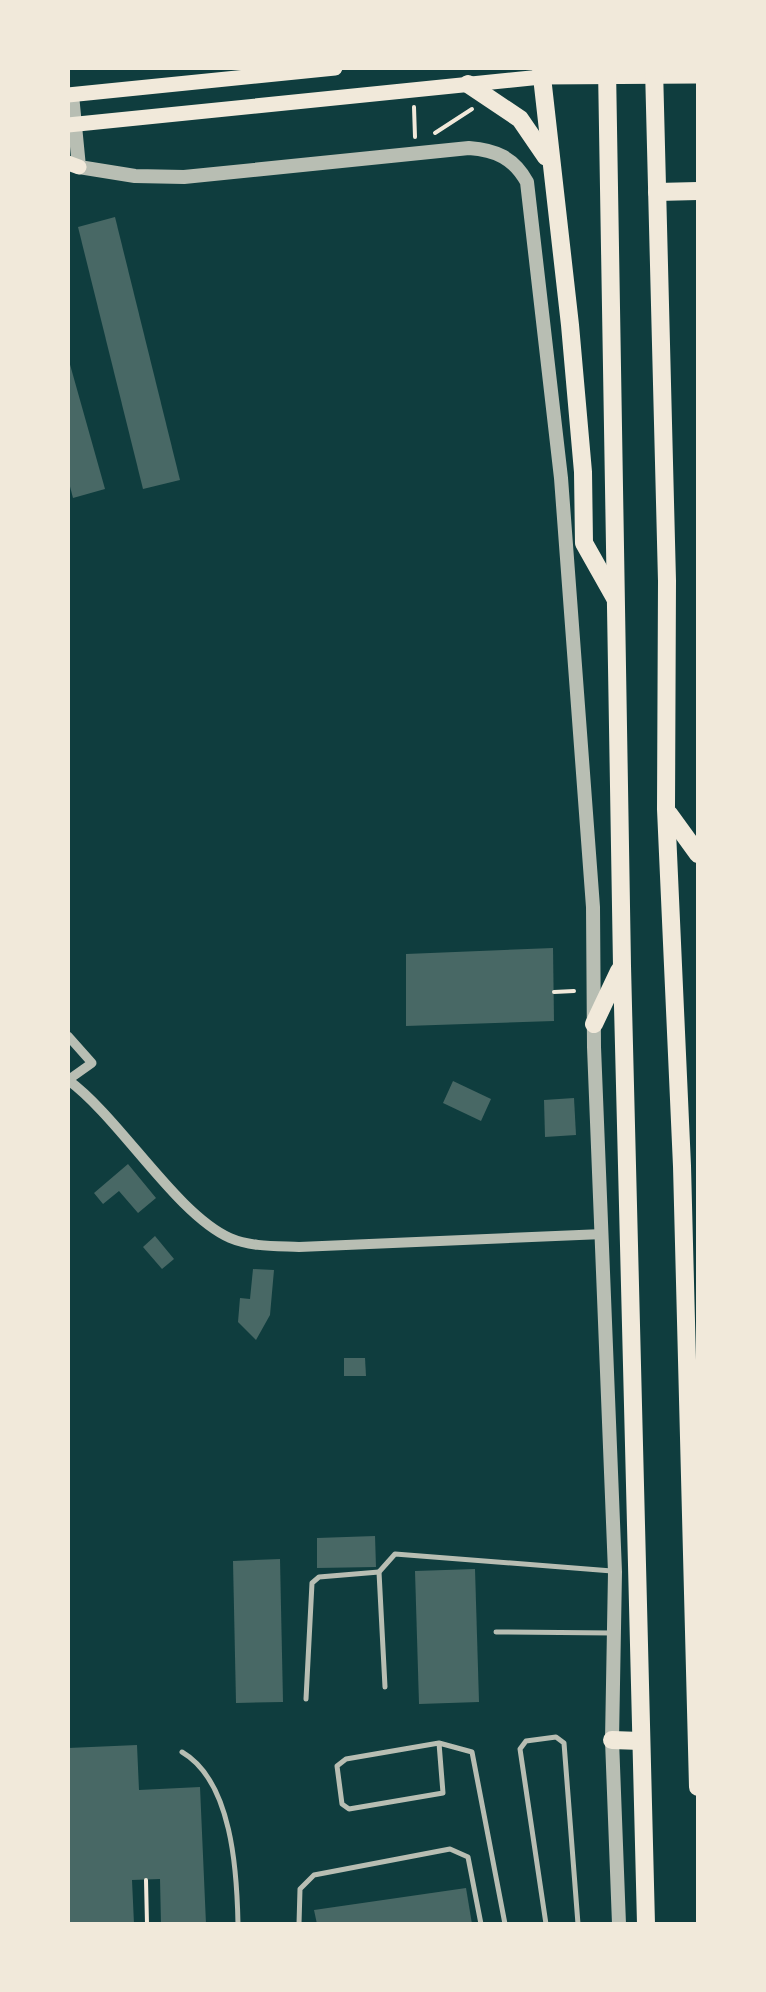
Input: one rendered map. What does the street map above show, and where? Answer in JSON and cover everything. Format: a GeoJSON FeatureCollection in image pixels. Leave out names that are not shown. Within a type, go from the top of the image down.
{"type":"FeatureCollection","features":[{"type":"Feature","properties":{"kind":"main road"},"geometry":{"type":"LineString","coordinates":[[70,95],[335,68]]}},
{"type":"Feature","properties":{"kind":"main road"},"geometry":{"type":"LineString","coordinates":[[607,68],[622,966],[646,1924]]}},
{"type":"Feature","properties":{"kind":"main road"},"geometry":{"type":"LineString","coordinates":[[541,72],[584,472],[584,543],[617,603]]}},
{"type":"Feature","properties":{"kind":"main road"},"geometry":{"type":"LineString","coordinates":[[71,124],[468,84],[541,72],[651,78],[698,76]]}},
{"type":"Feature","properties":{"kind":"main road"},"geometry":{"type":"LineString","coordinates":[[651,78],[666,582],[666,809],[694,1472],[698,1787]]}},
{"type":"Feature","properties":{"kind":"main road"},"geometry":{"type":"LineString","coordinates":[[468,84],[520,119],[539,145],[552,174]]}},
{"type":"Feature","properties":{"kind":"main road"},"geometry":{"type":"LineString","coordinates":[[656,192],[698,191]]}},
{"type":"Feature","properties":{"kind":"main road"},"geometry":{"type":"LineString","coordinates":[[666,809],[698,854]]}},
{"type":"Feature","properties":{"kind":"main road"},"geometry":{"type":"LineString","coordinates":[[594,1024],[622,966]]}},
{"type":"Feature","properties":{"kind":"main road"},"geometry":{"type":"LineString","coordinates":[[682,1166],[698,1204]]}},
{"type":"Feature","properties":{"kind":"main road"},"geometry":{"type":"LineString","coordinates":[[612,1740],[642,1741]]}},
{"type":"Feature","properties":{"kind":"street"},"geometry":{"type":"LineString","coordinates":[[70,95],[73,165],[136,176],[184,177],[469,148],[502,156],[521,171],[532,205],[586,776],[615,1572],[612,1740],[619,1924]]}},
{"type":"Feature","properties":{"kind":"street"},"geometry":{"type":"LineString","coordinates":[[68,1036],[92,1063],[68,1080],[197,1214],[231,1238],[258,1245],[299,1247],[604,1234]]}},
{"type":"Feature","properties":{"kind":"lane"},"geometry":{"type":"LineString","coordinates":[[306,1699],[312,1583],[320,1577],[379,1572],[395,1554],[615,1572]]}},
{"type":"Feature","properties":{"kind":"lane"},"geometry":{"type":"LineString","coordinates":[[379,1572],[386,1687]]}},
{"type":"Feature","properties":{"kind":"lane"},"geometry":{"type":"LineString","coordinates":[[496,1632],[614,1633]]}},
{"type":"Feature","properties":{"kind":"lane"},"geometry":{"type":"LineString","coordinates":[[546,1924],[520,1748],[526,1741],[556,1736],[564,1743],[578,1924]]}},
{"type":"Feature","properties":{"kind":"lane"},"geometry":{"type":"LineString","coordinates":[[438,1743],[443,1793],[348,1808],[342,1804],[337,1766],[341,1762],[438,1743],[469,1750],[476,1757],[505,1924]]}},
{"type":"Feature","properties":{"kind":"lane"},"geometry":{"type":"LineString","coordinates":[[182,1752],[209,1772],[236,1862],[238,1924]]}},
{"type":"Feature","properties":{"kind":"lane"},"geometry":{"type":"LineString","coordinates":[[300,1924],[300,1889],[314,1876],[450,1850],[468,1856],[473,1866],[480,1924]]}},
{"type":"Feature","properties":{"kind":"path"},"geometry":{"type":"LineString","coordinates":[[413,89],[421,152]]}},
{"type":"Feature","properties":{"kind":"path"},"geometry":{"type":"LineString","coordinates":[[421,152],[436,132],[474,108],[485,94]]}},
{"type":"Feature","properties":{"kind":"path"},"geometry":{"type":"LineString","coordinates":[[554,992],[585,990]]}},
{"type":"Feature","properties":{"kind":"path"},"geometry":{"type":"LineString","coordinates":[[146,1880],[147,1924]]}},
{"type":"Feature","properties":{"kind":"building"},"geometry":{"type":"Polygon","coordinates":[[[115,217],[180,480],[143,489],[78,227],[115,217]]]}},
{"type":"Feature","properties":{"kind":"building"},"geometry":{"type":"Polygon","coordinates":[[[69,361],[105,489],[73,498],[68,479],[69,361]]]}},
{"type":"Feature","properties":{"kind":"building"},"geometry":{"type":"Polygon","coordinates":[[[553,948],[554,1021],[406,1026],[406,954],[553,948]]]}},
{"type":"Feature","properties":{"kind":"building"},"geometry":{"type":"Polygon","coordinates":[[[453,1081],[491,1099],[481,1121],[443,1103],[453,1081]]]}},
{"type":"Feature","properties":{"kind":"building"},"geometry":{"type":"Polygon","coordinates":[[[574,1098],[576,1135],[545,1137],[544,1100],[574,1098]]]}},
{"type":"Feature","properties":{"kind":"building"},"geometry":{"type":"Polygon","coordinates":[[[128,1164],[156,1198],[138,1213],[119,1191],[103,1204],[94,1193],[128,1164]]]}},
{"type":"Feature","properties":{"kind":"building"},"geometry":{"type":"Polygon","coordinates":[[[155,1236],[174,1259],[162,1269],[143,1247],[155,1236]]]}},
{"type":"Feature","properties":{"kind":"building"},"geometry":{"type":"Polygon","coordinates":[[[253,1269],[274,1270],[270,1315],[256,1340],[238,1322],[240,1298],[250,1299],[253,1269]]]}},
{"type":"Feature","properties":{"kind":"building"},"geometry":{"type":"Polygon","coordinates":[[[344,1358],[365,1358],[366,1376],[344,1376],[344,1358]]]}},
{"type":"Feature","properties":{"kind":"building"},"geometry":{"type":"Polygon","coordinates":[[[375,1536],[376,1567],[317,1568],[317,1538],[375,1536]]]}},
{"type":"Feature","properties":{"kind":"building"},"geometry":{"type":"Polygon","coordinates":[[[280,1559],[283,1702],[236,1703],[233,1561],[280,1559]]]}},
{"type":"Feature","properties":{"kind":"building"},"geometry":{"type":"Polygon","coordinates":[[[475,1569],[479,1702],[419,1704],[415,1571],[475,1569]]]}},
{"type":"Feature","properties":{"kind":"building"},"geometry":{"type":"Polygon","coordinates":[[[137,1745],[139,1790],[200,1787],[206,1924],[161,1924],[160,1879],[132,1880],[134,1924],[68,1924],[68,1748],[137,1745]]]}},
{"type":"Feature","properties":{"kind":"building"},"geometry":{"type":"Polygon","coordinates":[[[466,1888],[472,1924],[317,1924],[314,1910],[466,1888]]]}}]}
